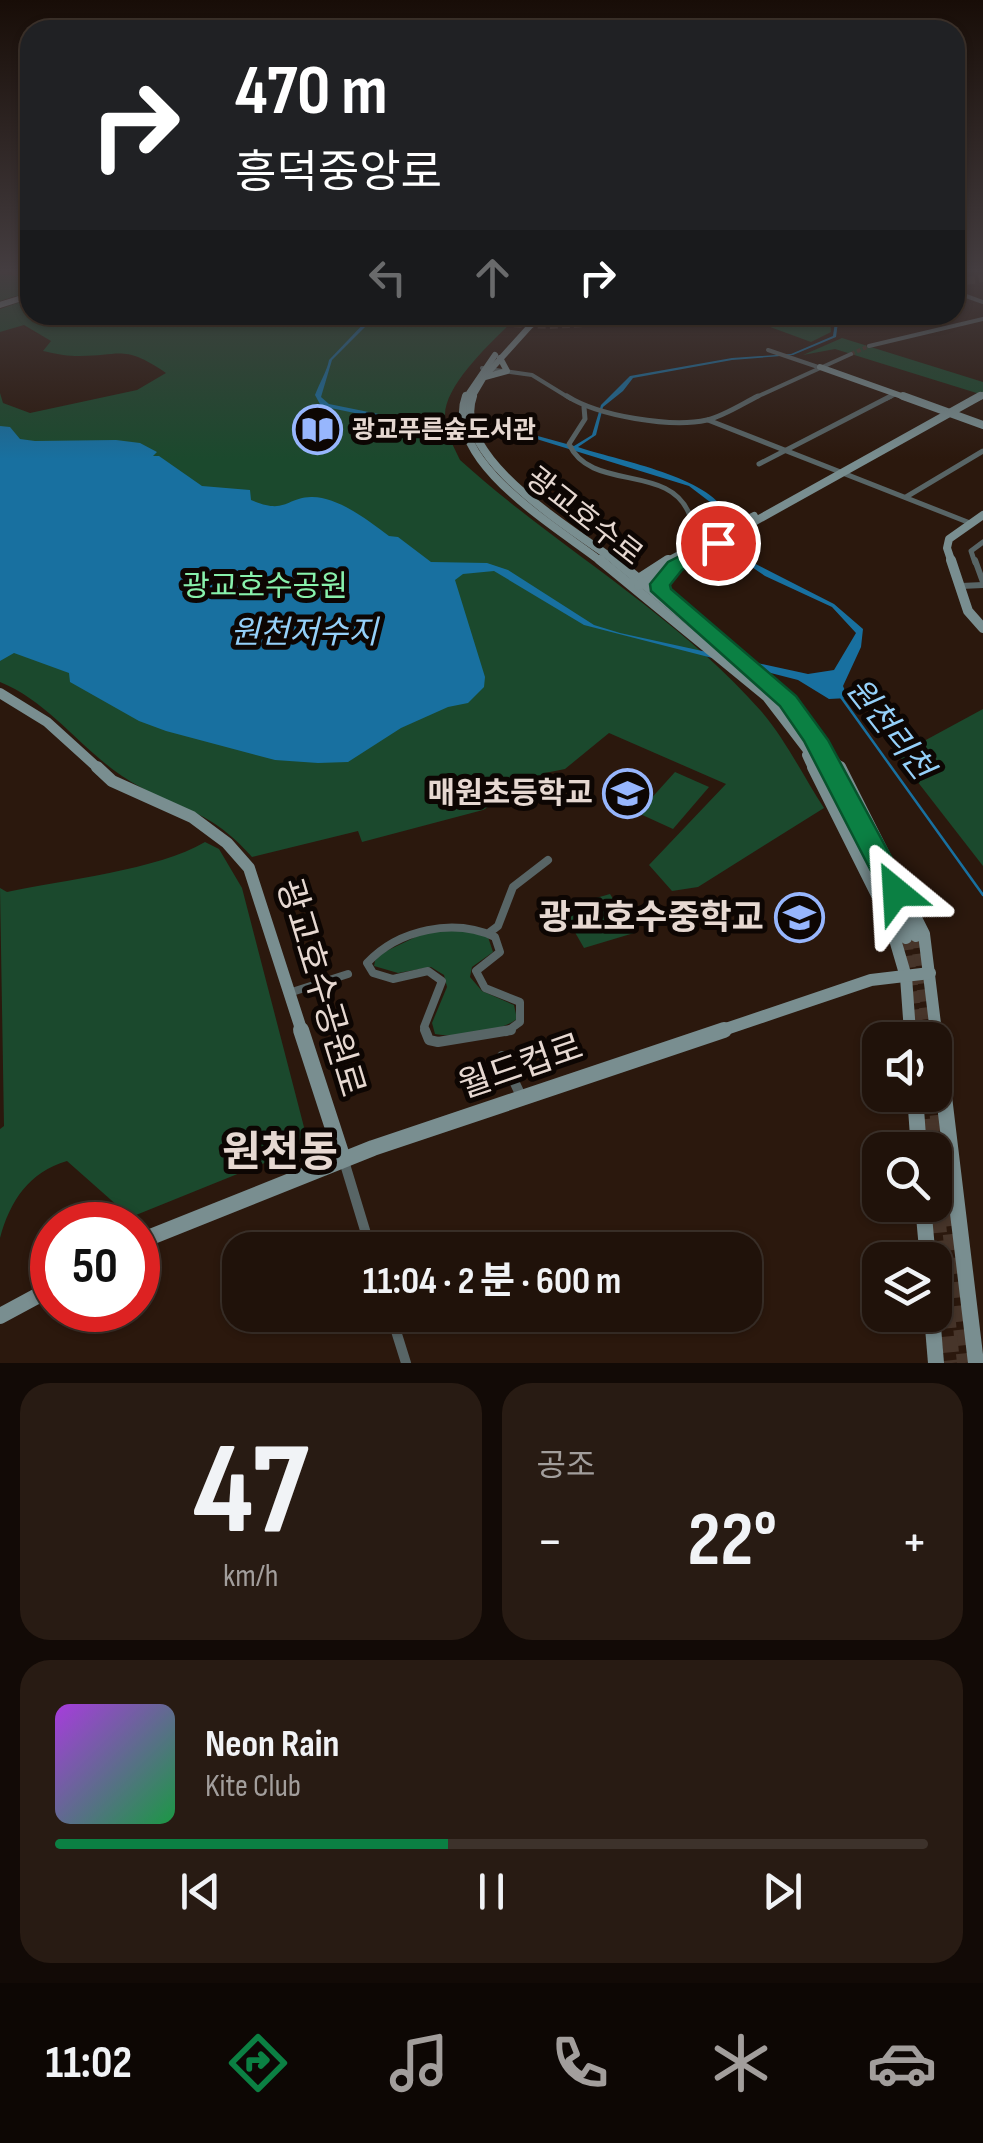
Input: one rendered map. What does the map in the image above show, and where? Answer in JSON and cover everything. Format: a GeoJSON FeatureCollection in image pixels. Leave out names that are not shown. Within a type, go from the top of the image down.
{"type":"FeatureCollection","features":[{"type":"Feature","properties":{"kind":"main road"},"geometry":{"type":"LineString","coordinates":[[466,421],[462,400],[517,333]]}},
{"type":"Feature","properties":{"kind":"main road"},"geometry":{"type":"LineString","coordinates":[[466,421],[470,401],[487,368],[524,333]]}},
{"type":"Feature","properties":{"kind":"main road"},"geometry":{"type":"LineString","coordinates":[[484,378],[507,371],[500,358]]}},
{"type":"Feature","properties":{"kind":"main road"},"geometry":{"type":"LineString","coordinates":[[820,367],[983,425]]}},
{"type":"Feature","properties":{"kind":"main road"},"geometry":{"type":"LineString","coordinates":[[637,583],[675,566],[983,396]]}},
{"type":"Feature","properties":{"kind":"main road","name":"광교호수로"},"geometry":{"type":"LineString","coordinates":[[466,421],[478,460],[502,485],[637,583],[673,604],[772,684],[808,740],[911,937]]}},
{"type":"Feature","properties":{"kind":"main road","name":"광교호수로"},"geometry":{"type":"LineString","coordinates":[[470,436],[487,460],[511,482],[612,560],[747,678],[808,740]]}},
{"type":"Feature","properties":{"kind":"main road"},"geometry":{"type":"LineString","coordinates":[[983,515],[949,539],[947,548],[968,611],[983,628]]}},
{"type":"Feature","properties":{"kind":"main road"},"geometry":{"type":"LineString","coordinates":[[637,583],[658,565],[689,548],[717,540]]}},
{"type":"Feature","properties":{"kind":"main road"},"geometry":{"type":"LineString","coordinates":[[612,560],[640,570],[658,565]]}},
{"type":"Feature","properties":{"kind":"main road"},"geometry":{"type":"LineString","coordinates":[[673,604],[660,584],[675,566]]}},
{"type":"Feature","properties":{"kind":"main road","name":"광교호수공원로"},"geometry":{"type":"LineString","coordinates":[[0,693],[47,722],[100,773],[141,797],[192,817],[227,843],[255,878],[344,1159]]}},
{"type":"Feature","properties":{"kind":"main road"},"geometry":{"type":"LineString","coordinates":[[808,740],[842,769],[924,934],[976,1363]]}},
{"type":"Feature","properties":{"kind":"main road"},"geometry":{"type":"LineString","coordinates":[[808,740],[868,874],[906,977],[909,1022]]}},
{"type":"Feature","properties":{"kind":"main road","name":"월드컵로"},"geometry":{"type":"LineString","coordinates":[[160,1233],[344,1159],[871,980],[930,973]]}},
{"type":"Feature","properties":{"kind":"main road"},"geometry":{"type":"LineString","coordinates":[[0,1316],[30,1300]]}},
{"type":"Feature","properties":{"kind":"main road"},"geometry":{"type":"LineString","coordinates":[[933,1332],[936,1363]]}},
{"type":"Feature","properties":{"kind":"street"},"geometry":{"type":"LineString","coordinates":[[869,346],[926,333]]}},
{"type":"Feature","properties":{"kind":"street"},"geometry":{"type":"LineString","coordinates":[[768,350],[820,367]]}},
{"type":"Feature","properties":{"kind":"street"},"geometry":{"type":"LineString","coordinates":[[706,420],[851,354]]}},
{"type":"Feature","properties":{"kind":"street"},"geometry":{"type":"LineString","coordinates":[[487,368],[543,380],[584,407],[641,420],[706,420],[970,523]]}},
{"type":"Feature","properties":{"kind":"street"},"geometry":{"type":"LineString","coordinates":[[760,464],[896,394]]}},
{"type":"Feature","properties":{"kind":"street"},"geometry":{"type":"LineString","coordinates":[[584,407],[585,418],[568,450],[572,456],[585,465],[672,491],[689,505],[695,539],[689,548]]}},
{"type":"Feature","properties":{"kind":"street"},"geometry":{"type":"LineString","coordinates":[[905,498],[983,451]]}},
{"type":"Feature","properties":{"kind":"street"},"geometry":{"type":"LineString","coordinates":[[693,521],[700,534],[717,540]]}},
{"type":"Feature","properties":{"kind":"street"},"geometry":{"type":"LineString","coordinates":[[960,586],[983,583],[971,551],[981,545]]}},
{"type":"Feature","properties":{"kind":"street"},"geometry":{"type":"LineString","coordinates":[[490,932],[500,952],[476,971],[478,981],[484,988],[520,1002],[524,1012],[521,1023],[484,1039],[440,1043],[429,1040],[424,1026],[442,980],[428,971],[393,979],[373,974],[366,964],[376,952],[425,929],[444,926],[490,932],[498,926],[513,887],[548,860]]}},
{"type":"Feature","properties":{"kind":"street"},"geometry":{"type":"LineString","coordinates":[[292,992],[348,974]]}},
{"type":"Feature","properties":{"kind":"street"},"geometry":{"type":"LineString","coordinates":[[502,1056],[523,1099]]}},
{"type":"Feature","properties":{"kind":"street","name":"광교호수공원로"},"geometry":{"type":"LineString","coordinates":[[344,1159],[366,1232]]}},
{"type":"Feature","properties":{"kind":"street"},"geometry":{"type":"LineString","coordinates":[[396,1332],[406,1363]]}},
{"type":"Feature","properties":{"kind":"green space","name":"광교호수공원"},"geometry":{"type":"Polygon","coordinates":[[[37,333],[502,333],[474,361],[447,402],[446,427],[460,460],[653,611],[727,676],[770,722],[824,808],[698,887],[672,891],[649,865],[726,784],[609,733],[565,769],[545,773],[483,810],[362,842],[358,831],[252,857],[205,817],[122,776],[34,701],[0,682],[0,393],[3,403],[30,413],[137,390],[166,373],[130,355],[71,356],[43,351],[51,341],[37,333]]]}},
{"type":"Feature","properties":{"kind":"green space"},"geometry":{"type":"Polygon","coordinates":[[[785,333],[830,333],[811,342],[785,333]]]}},
{"type":"Feature","properties":{"kind":"green space"},"geometry":{"type":"Polygon","coordinates":[[[842,338],[983,382],[983,395],[835,349],[803,355],[842,338]]]}},
{"type":"Feature","properties":{"kind":"green space"},"geometry":{"type":"Polygon","coordinates":[[[983,709],[983,866],[900,754],[983,709]]]}},
{"type":"Feature","properties":{"kind":"green space"},"geometry":{"type":"Polygon","coordinates":[[[675,772],[709,787],[673,829],[638,813],[675,772]]]}},
{"type":"Feature","properties":{"kind":"green space"},"geometry":{"type":"Polygon","coordinates":[[[205,842],[219,849],[242,888],[305,1131],[292,1152],[160,1205],[160,1202],[113,1202],[67,1161],[42,1172],[23,1190],[9,1212],[0,1238],[0,1129],[4,1126],[0,888],[7,892],[109,873],[185,852],[205,842]]]}},
{"type":"Feature","properties":{"kind":"green space"},"geometry":{"type":"Polygon","coordinates":[[[610,894],[634,933],[584,948],[561,908],[610,894]]]}},
{"type":"Feature","properties":{"kind":"green space"},"geometry":{"type":"Polygon","coordinates":[[[444,929],[487,934],[493,952],[472,967],[470,977],[482,991],[514,1005],[517,1019],[477,1033],[435,1034],[432,1023],[447,987],[444,975],[431,967],[398,973],[374,966],[376,956],[426,932],[444,929]]]}},
{"type":"Feature","properties":{"kind":"water","name":"원천저수지"},"geometry":{"type":"Polygon","coordinates":[[[359,333],[332,360],[321,397],[329,404],[428,424],[516,430],[574,446],[592,435],[601,405],[630,376],[732,358],[791,354],[837,333],[836,337],[793,355],[732,360],[633,378],[603,407],[596,435],[578,447],[660,471],[701,489],[726,513],[742,557],[834,604],[863,629],[861,647],[843,686],[848,698],[829,699],[798,680],[584,625],[494,571],[463,574],[455,580],[485,677],[484,687],[468,703],[448,707],[401,728],[348,762],[275,760],[166,731],[139,721],[70,682],[69,673],[14,653],[0,661],[0,426],[10,427],[20,439],[35,441],[140,443],[157,452],[153,456],[159,456],[202,486],[250,490],[251,500],[271,506],[311,497],[331,501],[389,536],[398,537],[431,562],[487,563],[508,570],[594,625],[620,633],[808,674],[834,670],[856,633],[832,607],[765,576],[734,555],[710,502],[689,486],[517,433],[422,427],[321,406],[315,395],[329,360],[359,333]]]}},
{"type":"Feature","properties":{"kind":"waterway","name":"원천리천"},"geometry":{"type":"LineString","coordinates":[[841,697],[983,895]]}},
{"type":"Feature","properties":{"kind":"tunnel"},"geometry":{"type":"LineString","coordinates":[[851,354],[869,346]]}},
{"type":"Feature","properties":{"kind":"tunnel"},"geometry":{"type":"LineString","coordinates":[[916,936],[927,1022]]}},
{"type":"Feature","properties":{"kind":"tunnel"},"geometry":{"type":"LineString","coordinates":[[906,938],[917,1022]]}},
{"type":"Feature","properties":{"kind":"tunnel"},"geometry":{"type":"LineString","coordinates":[[927,1112],[929,1132]]}},
{"type":"Feature","properties":{"kind":"tunnel"},"geometry":{"type":"LineString","coordinates":[[937,1112],[965,1363]]}},
{"type":"Feature","properties":{"kind":"tunnel"},"geometry":{"type":"LineString","coordinates":[[938,1222],[952,1363]]}},
{"type":"Feature","properties":{"kind":"place","name":"광교푸른숲도서관"},"geometry":{"type":"Point","coordinates":[317,430]}},
{"type":"Feature","properties":{"kind":"place","name":"매원초등학교"},"geometry":{"type":"Point","coordinates":[628,794]}},
{"type":"Feature","properties":{"kind":"place","name":"광교호수중학교"},"geometry":{"type":"Point","coordinates":[799,918]}},
{"type":"Feature","properties":{"kind":"district","name":"원천동"},"geometry":{"type":"Point","coordinates":[280,1153]}},
{"type":"Feature","properties":{"kind":"route"},"geometry":{"type":"LineString","coordinates":[[718,543],[675,566],[660,584],[662,591],[788,701],[816,740],[896,892]]}}]}
